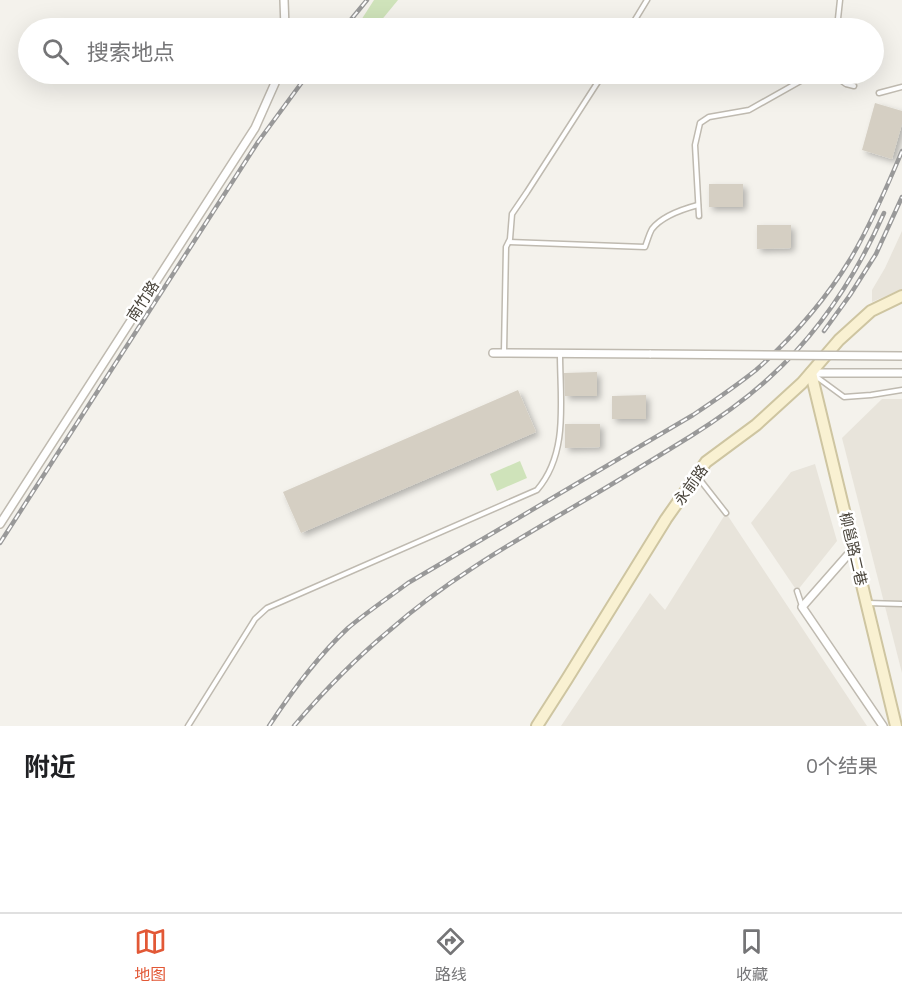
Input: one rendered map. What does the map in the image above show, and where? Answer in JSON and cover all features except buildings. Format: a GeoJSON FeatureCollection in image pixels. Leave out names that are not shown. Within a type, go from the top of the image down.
{"type":"FeatureCollection","features":[{"type":"Feature","properties":{"kind":"street"},"geometry":{"type":"LineString","coordinates":[[284,0],[285,18]]}},
{"type":"Feature","properties":{"kind":"street","name":"南竹路"},"geometry":{"type":"LineString","coordinates":[[0,524],[255,128],[274,84]]}},
{"type":"Feature","properties":{"kind":"street","name":"永前路"},"geometry":{"type":"LineString","coordinates":[[537,726],[666,519],[706,462],[756,425],[802,383],[839,340],[871,311],[902,296]]}},
{"type":"Feature","properties":{"kind":"street"},"geometry":{"type":"LineString","coordinates":[[493,353],[902,356]]}},
{"type":"Feature","properties":{"kind":"street"},"geometry":{"type":"LineString","coordinates":[[811,373],[902,373]]}},
{"type":"Feature","properties":{"kind":"street","name":"柳邕路二巷"},"geometry":{"type":"LineString","coordinates":[[811,373],[896,726]]}},
{"type":"Feature","properties":{"kind":"street"},"geometry":{"type":"LineString","coordinates":[[853,549],[802,606],[883,726]]}},
{"type":"Feature","properties":{"kind":"lane"},"geometry":{"type":"LineString","coordinates":[[636,18],[647,0]]}},
{"type":"Feature","properties":{"kind":"lane"},"geometry":{"type":"LineString","coordinates":[[838,18],[840,0]]}},
{"type":"Feature","properties":{"kind":"lane"},"geometry":{"type":"LineString","coordinates":[[504,353],[506,247],[510,239],[512,214],[596,84]]}},
{"type":"Feature","properties":{"kind":"lane"},"geometry":{"type":"LineString","coordinates":[[699,216],[695,145],[700,123],[709,117],[749,110],[795,84]]}},
{"type":"Feature","properties":{"kind":"lane"},"geometry":{"type":"LineString","coordinates":[[846,84],[854,86]]}},
{"type":"Feature","properties":{"kind":"lane"},"geometry":{"type":"LineString","coordinates":[[879,93],[902,87]]}},
{"type":"Feature","properties":{"kind":"lane"},"geometry":{"type":"LineString","coordinates":[[509,242],[645,247],[652,230],[665,218],[698,205]]}},
{"type":"Feature","properties":{"kind":"lane"},"geometry":{"type":"LineString","coordinates":[[188,726],[255,619],[267,608],[537,490],[555,458],[561,428],[560,353]]}},
{"type":"Feature","properties":{"kind":"lane"},"geometry":{"type":"LineString","coordinates":[[811,373],[844,397],[902,390]]}},
{"type":"Feature","properties":{"kind":"lane"},"geometry":{"type":"LineString","coordinates":[[697,475],[726,513]]}},
{"type":"Feature","properties":{"kind":"lane"},"geometry":{"type":"LineString","coordinates":[[797,591],[802,606]]}},
{"type":"Feature","properties":{"kind":"lane"},"geometry":{"type":"LineString","coordinates":[[866,603],[902,604]]}},
{"type":"Feature","properties":{"kind":"shaded area"},"geometry":{"type":"Polygon","coordinates":[[[902,231],[902,289],[872,302],[872,290],[902,231]]]}},
{"type":"Feature","properties":{"kind":"shaded area"},"geometry":{"type":"Polygon","coordinates":[[[882,399],[902,399],[902,673],[842,438],[882,399]]]}},
{"type":"Feature","properties":{"kind":"shaded area"},"geometry":{"type":"Polygon","coordinates":[[[815,464],[837,541],[797,591],[751,523],[791,472],[815,464]]]}},
{"type":"Feature","properties":{"kind":"shaded area"},"geometry":{"type":"Polygon","coordinates":[[[726,513],[867,726],[561,726],[650,593],[665,610],[726,513]]]}},
{"type":"Feature","properties":{"kind":"green space"},"geometry":{"type":"Polygon","coordinates":[[[374,0],[398,0],[383,18],[362,18],[374,0]]]}},
{"type":"Feature","properties":{"kind":"green space"},"geometry":{"type":"Polygon","coordinates":[[[520,461],[527,478],[497,491],[490,474],[520,461]]]}},
{"type":"Feature","properties":{"kind":"railway"},"geometry":{"type":"LineString","coordinates":[[352,18],[367,0]]}},
{"type":"Feature","properties":{"kind":"railway"},"geometry":{"type":"LineString","coordinates":[[0,543],[258,142],[301,84]]}},
{"type":"Feature","properties":{"kind":"railway"},"geometry":{"type":"LineString","coordinates":[[269,726],[315,663],[348,628],[408,583],[693,415],[756,370],[783,345],[831,288],[872,219],[902,151]]}},
{"type":"Feature","properties":{"kind":"railway"},"geometry":{"type":"LineString","coordinates":[[824,331],[876,254],[902,197]]}},
{"type":"Feature","properties":{"kind":"railway"},"geometry":{"type":"LineString","coordinates":[[294,726],[352,664],[431,597],[496,553],[701,430],[760,386],[804,342],[835,302],[862,258],[884,213]]}}]}
